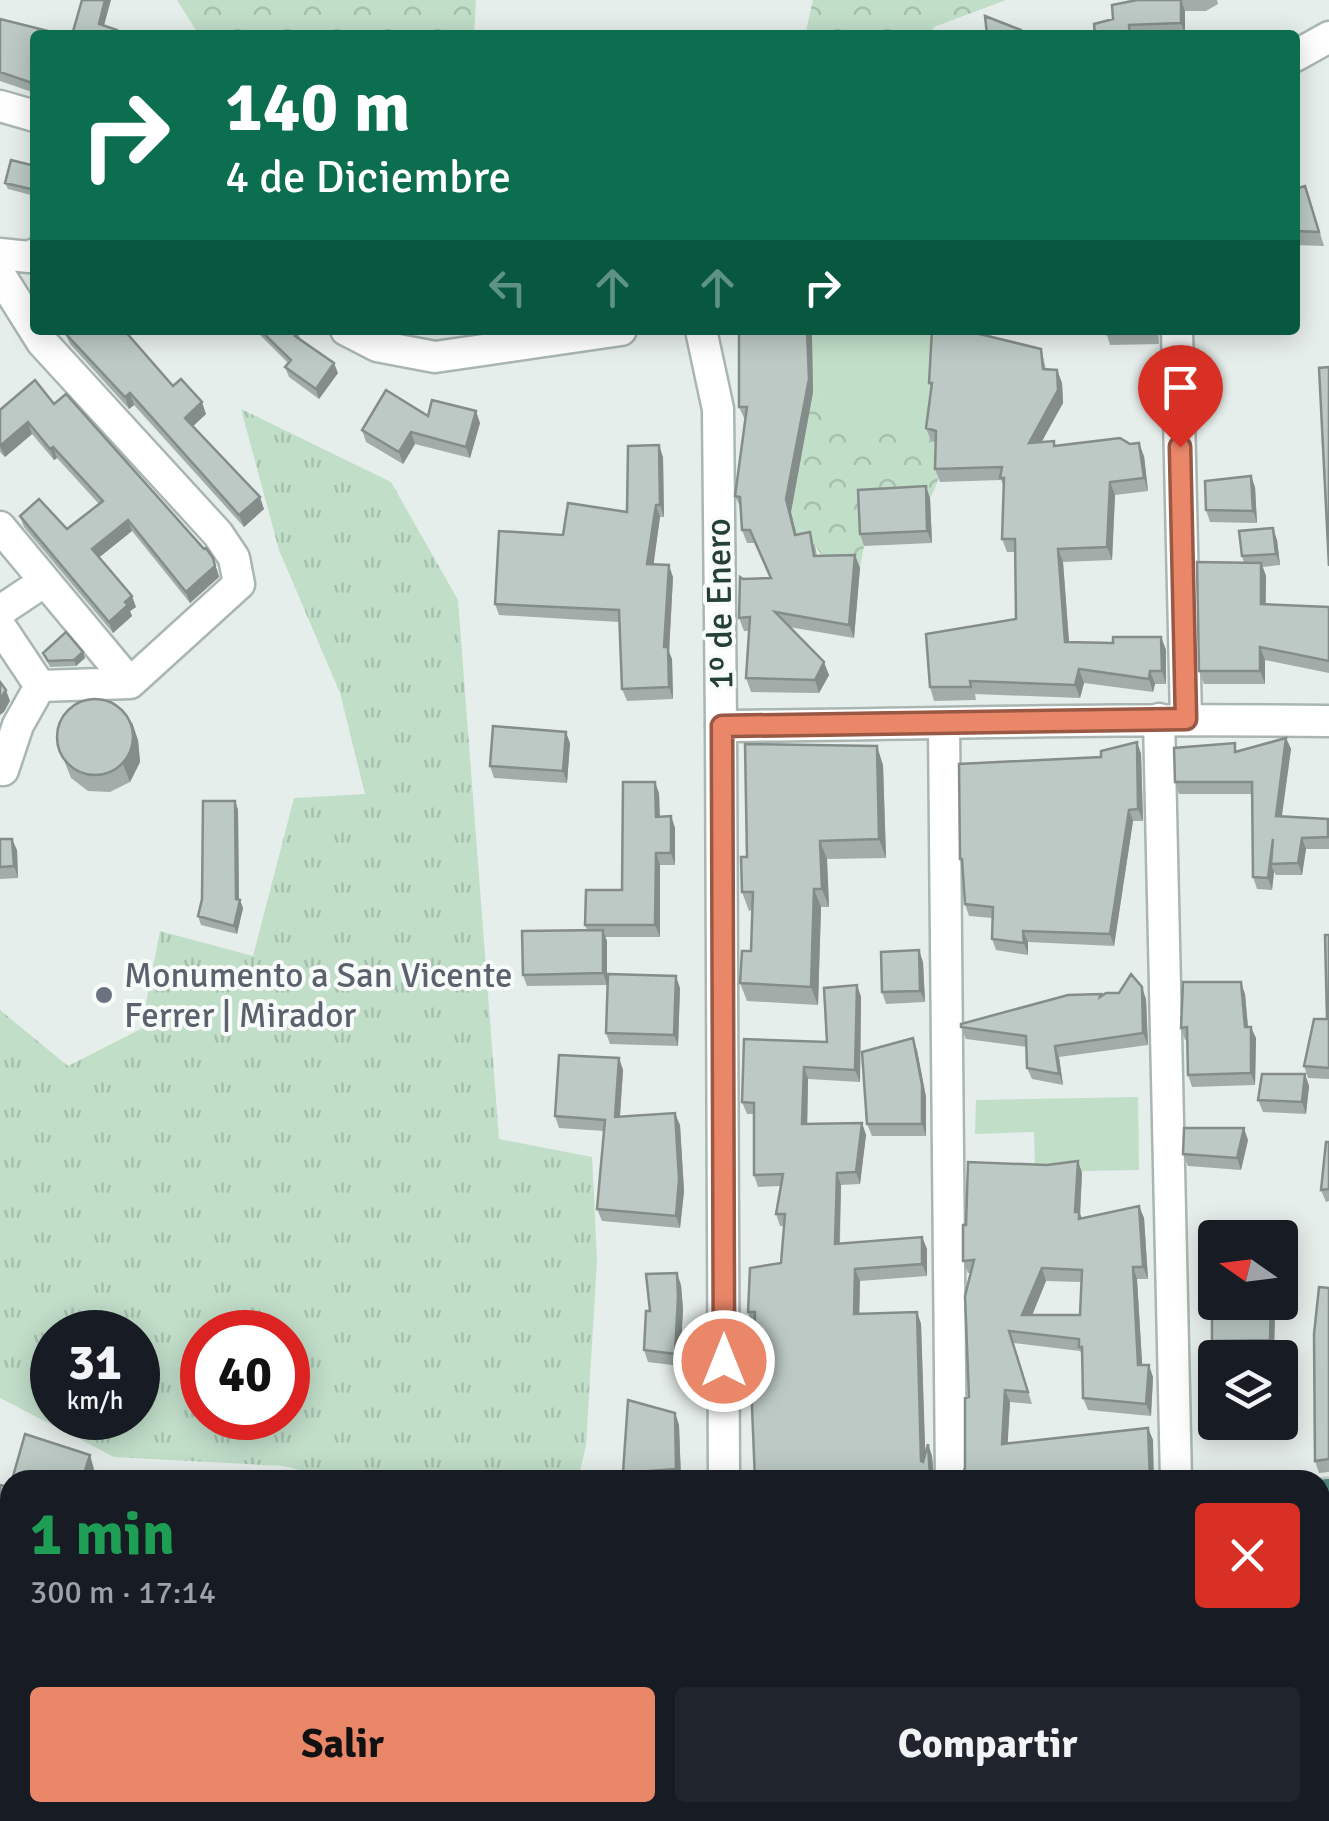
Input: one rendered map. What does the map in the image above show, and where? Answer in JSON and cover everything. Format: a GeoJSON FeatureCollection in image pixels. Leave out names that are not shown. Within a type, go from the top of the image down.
{"type":"FeatureCollection","features":[{"type":"Feature","properties":{"kind":"street"},"geometry":{"type":"LineString","coordinates":[[1300,53],[1329,37]]}},
{"type":"Feature","properties":{"kind":"street"},"geometry":{"type":"LineString","coordinates":[[0,106],[30,115]]}},
{"type":"Feature","properties":{"kind":"street"},"geometry":{"type":"LineString","coordinates":[[0,254],[30,256]]}},
{"type":"Feature","properties":{"kind":"street"},"geometry":{"type":"LineString","coordinates":[[0,275],[30,323]]}},
{"type":"Feature","properties":{"kind":"street"},"geometry":{"type":"LineString","coordinates":[[38,335],[218,534],[234,558],[239,584],[130,683],[40,686]]}},
{"type":"Feature","properties":{"kind":"street"},"geometry":{"type":"LineString","coordinates":[[356,335],[377,346],[435,357],[587,335]]}},
{"type":"Feature","properties":{"kind":"street","name":"1º de Enero"},"geometry":{"type":"LineString","coordinates":[[701,335],[718,409],[724,1470]]}},
{"type":"Feature","properties":{"kind":"street"},"geometry":{"type":"LineString","coordinates":[[1176,335],[1176,1470]]}},
{"type":"Feature","properties":{"kind":"street"},"geometry":{"type":"LineString","coordinates":[[0,527],[130,683]]}},
{"type":"Feature","properties":{"kind":"street"},"geometry":{"type":"LineString","coordinates":[[0,610],[46,580]]}},
{"type":"Feature","properties":{"kind":"street"},"geometry":{"type":"LineString","coordinates":[[0,626],[40,686]]}},
{"type":"Feature","properties":{"kind":"street"},"geometry":{"type":"LineString","coordinates":[[3,770],[18,725],[40,686]]}},
{"type":"Feature","properties":{"kind":"street"},"geometry":{"type":"LineString","coordinates":[[722,726],[1173,719],[1329,721]]}},
{"type":"Feature","properties":{"kind":"street"},"geometry":{"type":"LineString","coordinates":[[944,724],[951,1470]]}},
{"type":"Feature","properties":{"kind":"green space"},"geometry":{"type":"Polygon","coordinates":[[[177,0],[476,0],[474,30],[196,30],[177,0]]]}},
{"type":"Feature","properties":{"kind":"green space"},"geometry":{"type":"Polygon","coordinates":[[[813,0],[1006,0],[933,30],[806,30],[813,0]]]}},
{"type":"Feature","properties":{"kind":"green space"},"geometry":{"type":"Polygon","coordinates":[[[812,335],[959,335],[933,422],[866,432],[825,420],[824,396],[813,387],[812,335]]]}},
{"type":"Feature","properties":{"kind":"green space"},"geometry":{"type":"Polygon","coordinates":[[[813,387],[824,396],[933,422],[936,432],[940,470],[930,498],[862,502],[864,546],[860,568],[830,569],[815,545],[799,545],[791,512],[813,387]]]}},
{"type":"Feature","properties":{"kind":"green space"},"geometry":{"type":"Polygon","coordinates":[[[241,409],[391,482],[458,600],[499,1139],[592,1157],[597,1260],[586,1445],[580,1470],[299,1470],[114,1457],[81,1440],[160,1440],[160,1310],[30,1310],[30,1414],[0,1398],[0,1010],[68,1066],[141,1029],[160,931],[253,956],[294,798],[365,794],[340,693],[279,550],[241,409]]]}},
{"type":"Feature","properties":{"kind":"green space"},"geometry":{"type":"Polygon","coordinates":[[[1138,1097],[1139,1170],[1035,1172],[1034,1132],[975,1134],[976,1100],[1138,1097]]]}},
{"type":"Feature","properties":{"kind":"building"},"geometry":{"type":"Polygon","coordinates":[[[82,0],[105,0],[99,24],[117,30],[73,30],[82,0]]]}},
{"type":"Feature","properties":{"kind":"building"},"geometry":{"type":"Polygon","coordinates":[[[1137,0],[1181,0],[1181,23],[1095,30],[1094,24],[1113,19],[1112,5],[1137,0]]]}},
{"type":"Feature","properties":{"kind":"building"},"geometry":{"type":"Polygon","coordinates":[[[985,16],[1021,30],[986,30],[985,16]]]}},
{"type":"Feature","properties":{"kind":"building"},"geometry":{"type":"Polygon","coordinates":[[[0,19],[44,30],[30,30],[30,82],[0,72],[0,19]]]}},
{"type":"Feature","properties":{"kind":"building"},"geometry":{"type":"Polygon","coordinates":[[[11,160],[30,165],[30,189],[5,183],[11,160]]]}},
{"type":"Feature","properties":{"kind":"building"},"geometry":{"type":"Polygon","coordinates":[[[1305,186],[1319,232],[1300,231],[1300,188],[1305,186]]]}},
{"type":"Feature","properties":{"kind":"building"},"geometry":{"type":"Polygon","coordinates":[[[67,335],[128,335],[173,386],[181,379],[202,402],[185,418],[260,497],[239,515],[130,393],[125,397],[67,335]]]}},
{"type":"Feature","properties":{"kind":"building"},"geometry":{"type":"Polygon","coordinates":[[[265,335],[296,335],[334,363],[316,389],[285,367],[291,360],[265,335]]]}},
{"type":"Feature","properties":{"kind":"building"},"geometry":{"type":"Polygon","coordinates":[[[739,335],[807,335],[809,379],[786,499],[795,535],[810,532],[814,556],[855,555],[849,625],[775,612],[824,662],[815,680],[746,678],[750,617],[739,618],[740,577],[771,578],[750,530],[742,530],[740,497],[735,496],[747,407],[739,407],[739,335]]]}},
{"type":"Feature","properties":{"kind":"building"},"geometry":{"type":"Polygon","coordinates":[[[932,335],[984,335],[1041,349],[1043,369],[1057,370],[1058,390],[1029,443],[1054,441],[1054,446],[1120,438],[1130,444],[1139,443],[1144,478],[1110,482],[1107,547],[1058,549],[1065,642],[1113,643],[1113,637],[1161,637],[1162,671],[1150,671],[1149,679],[1079,669],[1075,685],[970,681],[971,687],[930,687],[926,634],[1016,619],[1015,539],[1002,539],[1002,467],[935,469],[936,431],[926,428],[932,335]]]}},
{"type":"Feature","properties":{"kind":"building"},"geometry":{"type":"Polygon","coordinates":[[[1329,367],[1329,566],[1319,368],[1329,367]]]}},
{"type":"Feature","properties":{"kind":"building"},"geometry":{"type":"Polygon","coordinates":[[[35,380],[54,404],[66,394],[206,548],[215,566],[186,592],[128,520],[92,549],[132,596],[109,622],[20,516],[39,499],[67,529],[103,501],[28,422],[0,446],[0,410],[35,380]]]}},
{"type":"Feature","properties":{"kind":"building"},"geometry":{"type":"Polygon","coordinates":[[[386,390],[428,416],[432,400],[476,411],[466,447],[411,432],[399,452],[362,430],[386,390]]]}},
{"type":"Feature","properties":{"kind":"building"},"geometry":{"type":"Polygon","coordinates":[[[659,445],[660,505],[656,505],[647,564],[669,565],[664,647],[668,647],[669,687],[622,689],[619,610],[495,604],[499,531],[563,535],[568,503],[627,512],[628,446],[659,445]]]}},
{"type":"Feature","properties":{"kind":"building"},"geometry":{"type":"Polygon","coordinates":[[[1251,476],[1253,511],[1206,510],[1205,481],[1251,476]]]}},
{"type":"Feature","properties":{"kind":"building"},"geometry":{"type":"Polygon","coordinates":[[[926,486],[927,531],[860,534],[858,490],[926,486]]]}},
{"type":"Feature","properties":{"kind":"building"},"geometry":{"type":"Polygon","coordinates":[[[1273,528],[1276,554],[1242,556],[1239,531],[1273,528]]]}},
{"type":"Feature","properties":{"kind":"building"},"geometry":{"type":"Polygon","coordinates":[[[1197,562],[1261,563],[1261,604],[1329,607],[1329,661],[1260,647],[1260,671],[1199,671],[1197,562]]]}},
{"type":"Feature","properties":{"kind":"building"},"geometry":{"type":"Polygon","coordinates":[[[66,632],[83,652],[74,660],[48,661],[43,653],[66,632]]]}},
{"type":"Feature","properties":{"kind":"building"},"geometry":{"type":"Polygon","coordinates":[[[95,699],[122,710],[133,737],[122,764],[95,775],[68,764],[57,737],[68,710],[95,699]]]}},
{"type":"Feature","properties":{"kind":"building"},"geometry":{"type":"Polygon","coordinates":[[[493,726],[566,732],[563,771],[490,766],[493,726]]]}},
{"type":"Feature","properties":{"kind":"building"},"geometry":{"type":"Polygon","coordinates":[[[1286,738],[1276,816],[1328,819],[1328,837],[1302,838],[1298,863],[1271,864],[1273,839],[1268,878],[1253,877],[1252,782],[1175,782],[1174,748],[1235,743],[1235,752],[1286,738]]]}},
{"type":"Feature","properties":{"kind":"building"},"geometry":{"type":"Polygon","coordinates":[[[1137,742],[1138,809],[1129,810],[1110,934],[1023,931],[1024,943],[992,939],[993,907],[965,904],[960,859],[959,764],[1101,757],[1101,751],[1137,742]]]}},
{"type":"Feature","properties":{"kind":"building"},"geometry":{"type":"Polygon","coordinates":[[[745,744],[877,746],[879,839],[820,841],[822,889],[814,889],[811,987],[740,983],[742,951],[751,951],[753,892],[742,892],[741,857],[747,857],[745,744]]]}},
{"type":"Feature","properties":{"kind":"building"},"geometry":{"type":"Polygon","coordinates":[[[623,782],[655,782],[656,817],[671,816],[671,853],[656,853],[655,925],[585,925],[586,890],[622,890],[623,782]]]}},
{"type":"Feature","properties":{"kind":"building"},"geometry":{"type":"Polygon","coordinates":[[[203,801],[235,801],[236,899],[240,900],[234,926],[198,916],[202,899],[203,801]]]}},
{"type":"Feature","properties":{"kind":"building"},"geometry":{"type":"Polygon","coordinates":[[[0,839],[12,839],[14,866],[0,867],[0,839]]]}},
{"type":"Feature","properties":{"kind":"building"},"geometry":{"type":"Polygon","coordinates":[[[603,930],[603,973],[523,975],[522,931],[603,930]]]}},
{"type":"Feature","properties":{"kind":"building"},"geometry":{"type":"Polygon","coordinates":[[[1325,935],[1329,935],[1329,1068],[1304,1066],[1314,1019],[1327,1019],[1325,935]]]}},
{"type":"Feature","properties":{"kind":"building"},"geometry":{"type":"Polygon","coordinates":[[[919,950],[920,991],[882,992],[881,952],[919,950]]]}},
{"type":"Feature","properties":{"kind":"building"},"geometry":{"type":"Polygon","coordinates":[[[608,974],[676,976],[674,1035],[606,1033],[608,974]]]}},
{"type":"Feature","properties":{"kind":"building"},"geometry":{"type":"Polygon","coordinates":[[[1131,974],[1142,987],[1143,1033],[1055,1046],[1059,1074],[1027,1068],[1026,1036],[961,1027],[1068,995],[1101,994],[1100,997],[1119,993],[1131,974]]]}},
{"type":"Feature","properties":{"kind":"building"},"geometry":{"type":"Polygon","coordinates":[[[1183,982],[1241,982],[1245,1027],[1251,1027],[1251,1073],[1188,1075],[1187,1027],[1181,1028],[1183,982]]]}},
{"type":"Feature","properties":{"kind":"building"},"geometry":{"type":"Polygon","coordinates":[[[857,985],[855,1070],[804,1067],[802,1124],[862,1123],[856,1172],[837,1173],[835,1244],[922,1237],[922,1264],[855,1269],[854,1314],[917,1312],[921,1461],[928,1444],[930,1470],[755,1470],[755,1312],[748,1312],[750,1268],[781,1263],[785,1214],[776,1214],[783,1174],[754,1175],[754,1103],[742,1102],[744,1039],[827,1042],[824,988],[857,985]]]}},
{"type":"Feature","properties":{"kind":"building"},"geometry":{"type":"Polygon","coordinates":[[[913,1038],[922,1085],[922,1124],[867,1124],[862,1052],[913,1038]]]}},
{"type":"Feature","properties":{"kind":"building"},"geometry":{"type":"Polygon","coordinates":[[[559,1055],[619,1058],[615,1117],[675,1113],[679,1179],[676,1216],[597,1209],[605,1120],[555,1116],[559,1055]]]}},
{"type":"Feature","properties":{"kind":"building"},"geometry":{"type":"Polygon","coordinates":[[[1262,1074],[1305,1074],[1302,1102],[1258,1100],[1262,1074]]]}},
{"type":"Feature","properties":{"kind":"building"},"geometry":{"type":"Polygon","coordinates":[[[1184,1128],[1244,1128],[1237,1158],[1183,1154],[1184,1128]]]}},
{"type":"Feature","properties":{"kind":"building"},"geometry":{"type":"Polygon","coordinates":[[[1326,1142],[1329,1189],[1321,1190],[1326,1142]]]}},
{"type":"Feature","properties":{"kind":"building"},"geometry":{"type":"Polygon","coordinates":[[[1078,1161],[1075,1212],[1079,1212],[1079,1219],[1139,1206],[1143,1267],[1133,1267],[1138,1365],[1149,1365],[1146,1404],[1083,1398],[1079,1339],[1009,1331],[1028,1392],[1005,1390],[1002,1444],[1148,1428],[1150,1470],[964,1470],[965,1398],[969,1397],[965,1296],[974,1260],[963,1261],[968,1162],[1047,1165],[1078,1161]],[[1042,1268],[1022,1315],[1080,1315],[1082,1270],[1042,1268]]]}},
{"type":"Feature","properties":{"kind":"building"},"geometry":{"type":"Polygon","coordinates":[[[677,1273],[675,1354],[644,1350],[646,1311],[650,1311],[646,1274],[677,1273]]]}},
{"type":"Feature","properties":{"kind":"building"},"geometry":{"type":"Polygon","coordinates":[[[1319,1287],[1329,1288],[1329,1459],[1315,1461],[1314,1334],[1319,1287]]]}},
{"type":"Feature","properties":{"kind":"building"},"geometry":{"type":"Polygon","coordinates":[[[1212,1320],[1271,1320],[1270,1340],[1212,1340],[1212,1320]]]}},
{"type":"Feature","properties":{"kind":"building"},"geometry":{"type":"Polygon","coordinates":[[[628,1400],[675,1413],[676,1469],[623,1470],[628,1400]]]}},
{"type":"Feature","properties":{"kind":"building"},"geometry":{"type":"Polygon","coordinates":[[[25,1434],[30,1440],[44,1440],[90,1455],[85,1470],[15,1470],[25,1434]]]}},
{"type":"Feature","properties":{"kind":"place","name":"Monumento a San Vicente Ferrer | Mirador"},"geometry":{"type":"Point","coordinates":[104,995]}},
{"type":"Feature","properties":{"kind":"route"},"geometry":{"type":"LineString","coordinates":[[724,1361],[722,726],[1186,719],[1180,447]]}}]}
